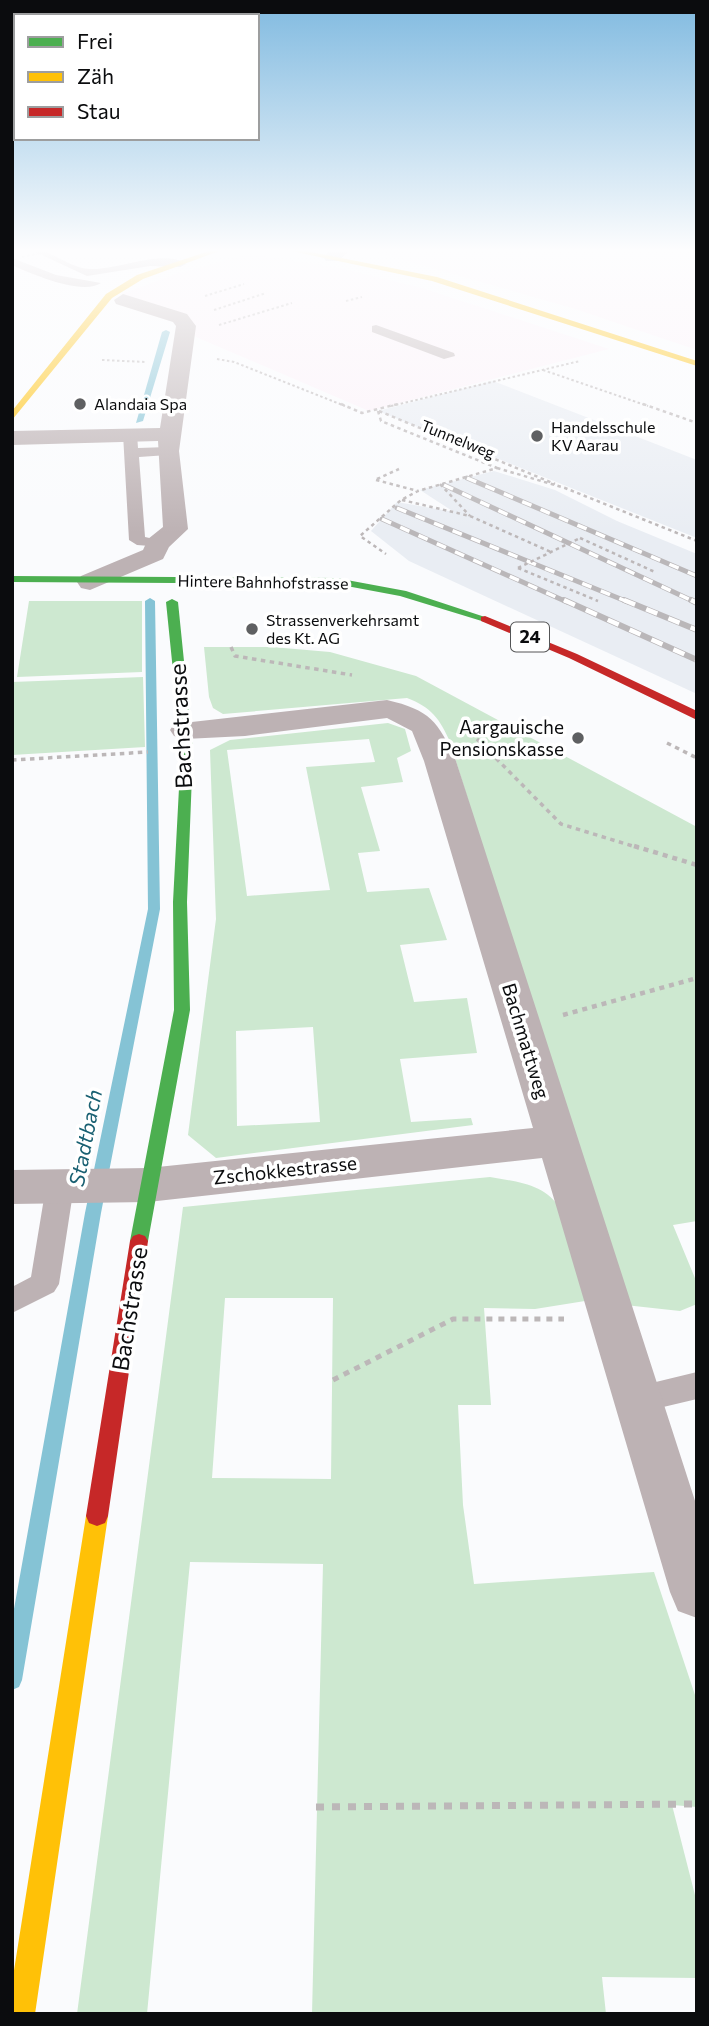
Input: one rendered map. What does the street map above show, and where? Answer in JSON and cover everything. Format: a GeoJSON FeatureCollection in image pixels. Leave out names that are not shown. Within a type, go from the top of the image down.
{"type":"FeatureCollection","features":[{"type":"Feature","properties":{"kind":"main road"},"geometry":{"type":"LineString","coordinates":[[12,417],[70,344]]}},
{"type":"Feature","properties":{"kind":"main road"},"geometry":{"type":"LineString","coordinates":[[636,344],[697,364]]}},
{"type":"Feature","properties":{"kind":"main road","name":"Hintere Bahnhofstrasse"},"geometry":{"type":"LineString","coordinates":[[12,579],[90,582],[230,579],[354,583],[429,599],[475,613],[560,649],[697,716]]}},
{"type":"Feature","properties":{"kind":"main road","name":"Bachstrasse"},"geometry":{"type":"LineString","coordinates":[[20,2014],[99,1185],[182,1010],[180,902],[187,750],[172,602]]}},
{"type":"Feature","properties":{"kind":"street"},"geometry":{"type":"LineString","coordinates":[[90,582],[154,554],[157,544],[176,529],[170,442],[183,344]]}},
{"type":"Feature","properties":{"kind":"street"},"geometry":{"type":"LineString","coordinates":[[12,438],[130,444],[170,442]]}},
{"type":"Feature","properties":{"kind":"street","name":"Bachmattweg"},"geometry":{"type":"LineString","coordinates":[[185,730],[245,727],[387,709],[410,713],[425,725],[440,761],[697,1592]]}},
{"type":"Feature","properties":{"kind":"street","name":"Zschokkestrasse"},"geometry":{"type":"LineString","coordinates":[[12,1187],[99,1185],[557,1141]]}},
{"type":"Feature","properties":{"kind":"lane"},"geometry":{"type":"LineString","coordinates":[[415,344],[449,356]]}},
{"type":"Feature","properties":{"kind":"lane"},"geometry":{"type":"LineString","coordinates":[[130,444],[137,540],[157,544]]}},
{"type":"Feature","properties":{"kind":"lane"},"geometry":{"type":"LineString","coordinates":[[12,1301],[44,1284],[99,1185]]}},
{"type":"Feature","properties":{"kind":"lane"},"geometry":{"type":"LineString","coordinates":[[638,1399],[697,1385]]}},
{"type":"Feature","properties":{"kind":"path","name":"Tunnelweg"},"geometry":{"type":"LineString","coordinates":[[183,344],[362,413],[625,351],[640,345]]}},
{"type":"Feature","properties":{"kind":"path"},"geometry":{"type":"LineString","coordinates":[[96,360],[155,362]]}},
{"type":"Feature","properties":{"kind":"path"},"geometry":{"type":"LineString","coordinates":[[542,370],[697,423]]}},
{"type":"Feature","properties":{"kind":"path","name":"Tunnelweg"},"geometry":{"type":"LineString","coordinates":[[378,411],[381,421],[497,468]]}},
{"type":"Feature","properties":{"kind":"path","name":"Tunnelweg"},"geometry":{"type":"LineString","coordinates":[[378,411],[565,488]]}},
{"type":"Feature","properties":{"kind":"path","name":"Tunnelweg"},"geometry":{"type":"LineString","coordinates":[[388,555],[360,536],[401,500],[418,491],[497,468]]}},
{"type":"Feature","properties":{"kind":"path"},"geometry":{"type":"LineString","coordinates":[[497,468],[536,482],[565,488],[697,541]]}},
{"type":"Feature","properties":{"kind":"path"},"geometry":{"type":"LineString","coordinates":[[399,469],[376,480],[418,491]]}},
{"type":"Feature","properties":{"kind":"path"},"geometry":{"type":"LineString","coordinates":[[440,484],[470,516]]}},
{"type":"Feature","properties":{"kind":"path"},"geometry":{"type":"LineString","coordinates":[[401,500],[470,516],[551,552]]}},
{"type":"Feature","properties":{"kind":"path"},"geometry":{"type":"LineString","coordinates":[[598,601],[518,568],[580,538],[655,572]]}},
{"type":"Feature","properties":{"kind":"path"},"geometry":{"type":"LineString","coordinates":[[231,647],[235,656],[365,677]]}},
{"type":"Feature","properties":{"kind":"path"},"geometry":{"type":"LineString","coordinates":[[468,730],[561,824],[697,865]]}},
{"type":"Feature","properties":{"kind":"path"},"geometry":{"type":"LineString","coordinates":[[12,760],[144,752]]}},
{"type":"Feature","properties":{"kind":"path"},"geometry":{"type":"LineString","coordinates":[[522,1028],[697,978]]}},
{"type":"Feature","properties":{"kind":"path"},"geometry":{"type":"LineString","coordinates":[[333,1380],[453,1319],[611,1318]]}},
{"type":"Feature","properties":{"kind":"path"},"geometry":{"type":"LineString","coordinates":[[316,1807],[697,1804]]}},
{"type":"Feature","properties":{"kind":"shaded area"},"geometry":{"type":"Polygon","coordinates":[[[211,344],[592,344],[609,349],[369,411],[211,344]]]}},
{"type":"Feature","properties":{"kind":"shaded area"},"geometry":{"type":"Polygon","coordinates":[[[678,344],[697,344],[697,350],[678,344]]]}},
{"type":"Feature","properties":{"kind":"shaded area","name":"Handelsschule KV Aarau"},"geometry":{"type":"Polygon","coordinates":[[[493,381],[697,460],[697,538],[378,411],[493,381]]]}},
{"type":"Feature","properties":{"kind":"shaded area"},"geometry":{"type":"Polygon","coordinates":[[[494,471],[555,490],[617,521],[697,554],[697,694],[409,561],[371,531],[397,502],[454,512],[420,490],[494,471]]]}},
{"type":"Feature","properties":{"kind":"green space"},"geometry":{"type":"Polygon","coordinates":[[[29,601],[142,601],[142,672],[17,677],[29,601]]]}},
{"type":"Feature","properties":{"kind":"green space"},"geometry":{"type":"Polygon","coordinates":[[[204,647],[272,647],[330,652],[416,676],[697,827],[697,1221],[673,1225],[697,1283],[697,1304],[680,1311],[625,1305],[450,742],[438,720],[422,705],[407,698],[223,714],[213,708],[209,697],[204,647]]]}},
{"type":"Feature","properties":{"kind":"green space"},"geometry":{"type":"Polygon","coordinates":[[[143,677],[145,747],[12,755],[12,682],[143,677]]]}},
{"type":"Feature","properties":{"kind":"green space"},"geometry":{"type":"Polygon","coordinates":[[[388,723],[405,729],[411,751],[397,758],[403,782],[361,787],[380,851],[358,853],[367,892],[429,888],[447,940],[400,945],[414,1002],[467,998],[477,1053],[400,1059],[411,1122],[471,1118],[473,1125],[216,1158],[188,1135],[216,919],[210,750],[230,740],[388,723]],[[369,739],[227,750],[247,896],[330,890],[306,767],[375,762],[369,739]],[[313,1027],[236,1031],[237,1126],[320,1122],[313,1027]]]}},
{"type":"Feature","properties":{"kind":"green space"},"geometry":{"type":"Polygon","coordinates":[[[490,1177],[539,1189],[555,1201],[561,1210],[585,1301],[535,1309],[484,1308],[491,1405],[458,1405],[463,1505],[474,1584],[654,1572],[697,1701],[697,1807],[672,1805],[697,1903],[697,1978],[602,1977],[606,2014],[312,2014],[323,1564],[190,1562],[147,2014],[77,2014],[183,1207],[490,1177]],[[225,1298],[212,1478],[331,1479],[333,1298],[225,1298]]]}},
{"type":"Feature","properties":{"kind":"waterway","name":"Stadtbach"},"geometry":{"type":"LineString","coordinates":[[139,421],[162,344]]}},
{"type":"Feature","properties":{"kind":"waterway","name":"Stadtbach"},"geometry":{"type":"LineString","coordinates":[[12,1680],[93,1213],[154,909],[150,601]]}},
{"type":"Feature","properties":{"kind":"railway"},"geometry":{"type":"LineString","coordinates":[[467,478],[697,576]]}},
{"type":"Feature","properties":{"kind":"railway"},"geometry":{"type":"LineString","coordinates":[[444,485],[695,602]]}},
{"type":"Feature","properties":{"kind":"railway"},"geometry":{"type":"LineString","coordinates":[[397,508],[628,602]]}},
{"type":"Feature","properties":{"kind":"railway"},"geometry":{"type":"LineString","coordinates":[[382,519],[567,602]]}},
{"type":"Feature","properties":{"kind":"railway"},"geometry":{"type":"LineString","coordinates":[[564,600],[697,660]]}},
{"type":"Feature","properties":{"kind":"railway"},"geometry":{"type":"LineString","coordinates":[[624,600],[697,630]]}},
{"type":"Feature","properties":{"kind":"railway"},"geometry":{"type":"LineString","coordinates":[[691,600],[695,602]]}},
{"type":"Feature","properties":{"kind":"traffic: fast"},"geometry":{"type":"LineString","coordinates":[[12,579],[336,581],[402,593],[485,619]]}},
{"type":"Feature","properties":{"kind":"traffic: fast"},"geometry":{"type":"LineString","coordinates":[[139,1241],[182,1010],[180,902],[187,750],[172,602]]}},
{"type":"Feature","properties":{"kind":"traffic: slow"},"geometry":{"type":"LineString","coordinates":[[12,417],[71,344]]}},
{"type":"Feature","properties":{"kind":"traffic: slow"},"geometry":{"type":"LineString","coordinates":[[634,344],[697,364]]}},
{"type":"Feature","properties":{"kind":"traffic: slow"},"geometry":{"type":"LineString","coordinates":[[21,2014],[97,1516]]}},
{"type":"Feature","properties":{"kind":"traffic: jam"},"geometry":{"type":"LineString","coordinates":[[485,619],[573,656],[697,716]]}},
{"type":"Feature","properties":{"kind":"traffic: jam"},"geometry":{"type":"LineString","coordinates":[[97,1516],[139,1241]]}},
{"type":"Feature","properties":{"kind":"place","name":"Alandaia Spa"},"geometry":{"type":"Point","coordinates":[80,404]}},
{"type":"Feature","properties":{"kind":"place","name":"Handelsschule KV Aarau"},"geometry":{"type":"Point","coordinates":[537,436]}},
{"type":"Feature","properties":{"kind":"place","name":"Strassenverkehrsamt des Kt. AG"},"geometry":{"type":"Point","coordinates":[252,629]}},
{"type":"Feature","properties":{"kind":"place","name":"Aargauische Pensionskasse"},"geometry":{"type":"Point","coordinates":[578,738]}}]}
